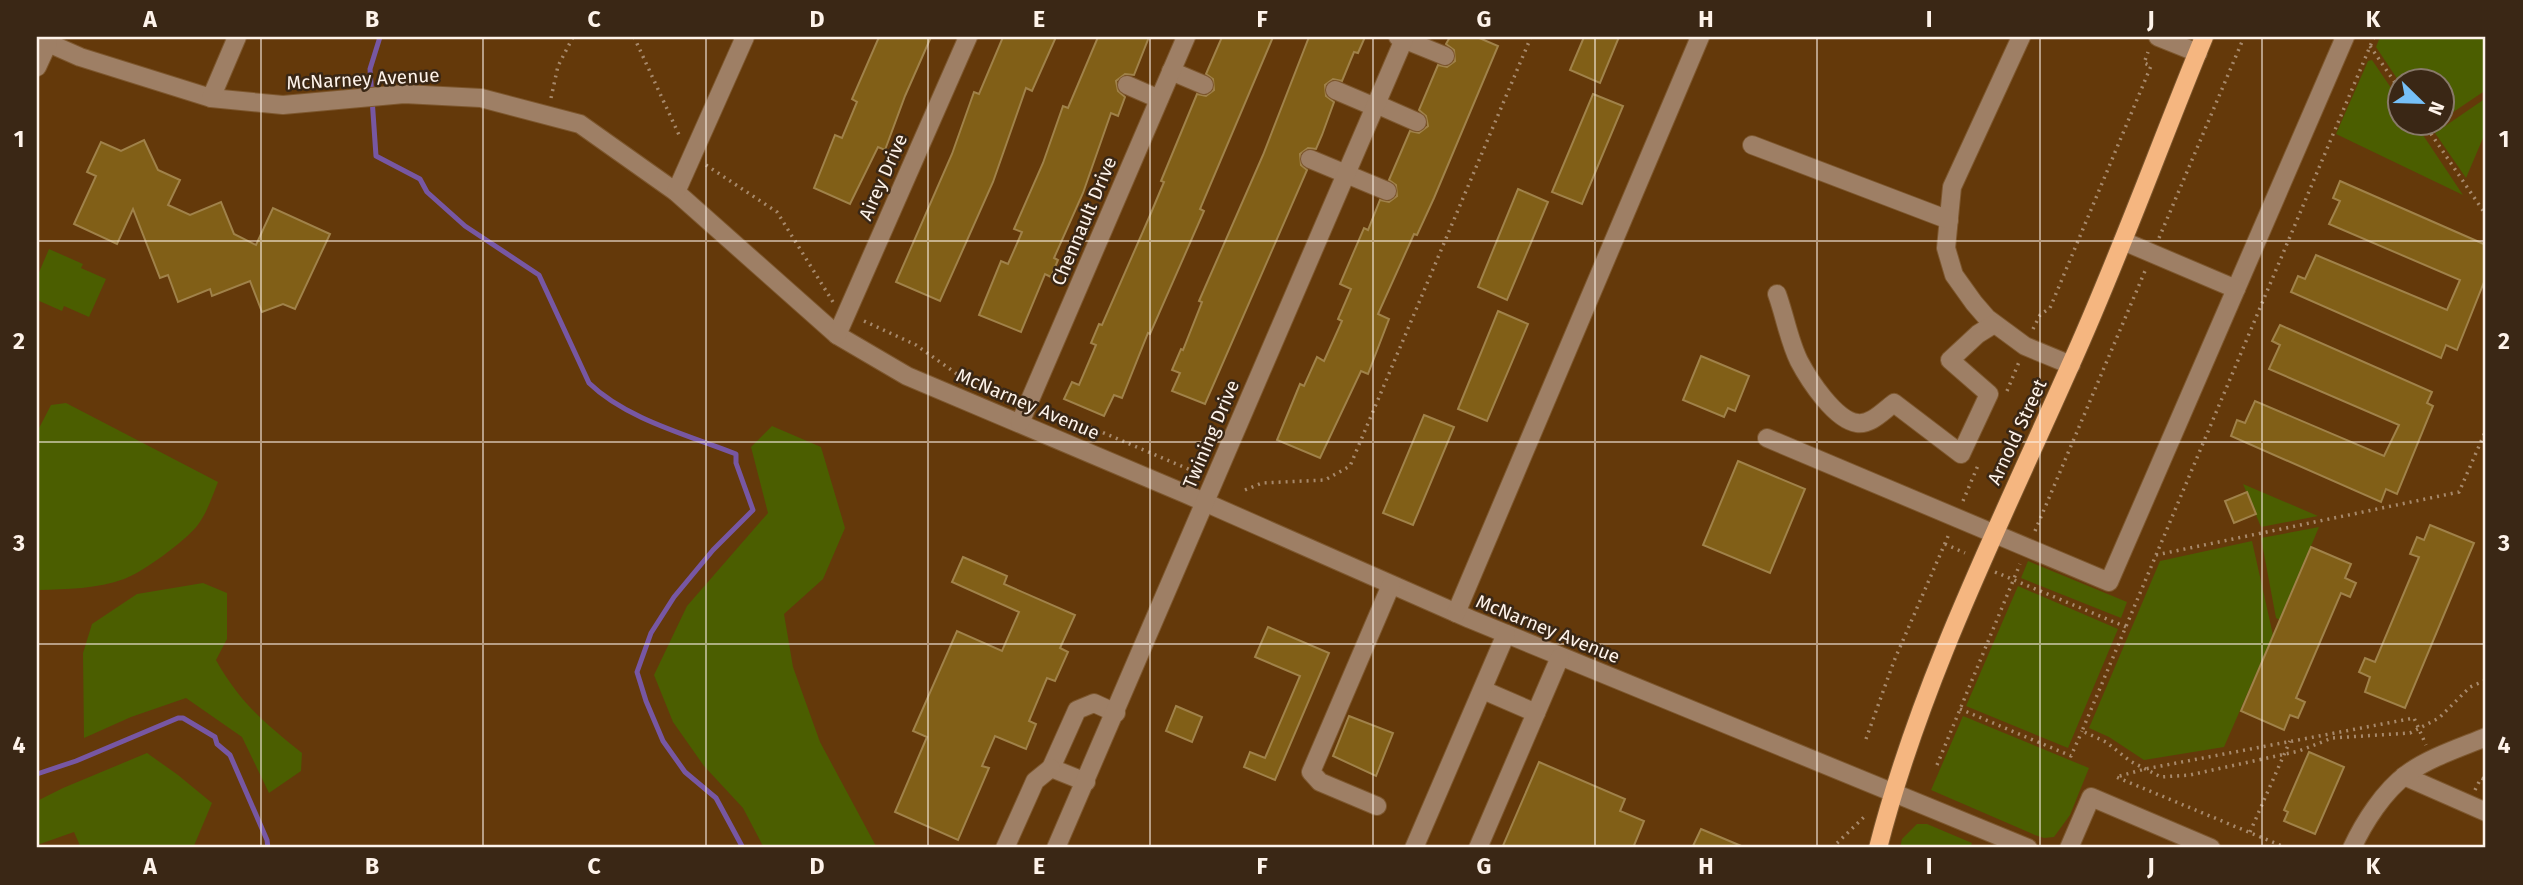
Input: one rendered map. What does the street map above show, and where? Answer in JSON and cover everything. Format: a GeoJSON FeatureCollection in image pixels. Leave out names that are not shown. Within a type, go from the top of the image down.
{"type":"FeatureCollection","features":[{"type":"Feature","properties":{"kind":"main road","name":"Arnold Street"},"geometry":{"type":"LineString","coordinates":[[1878,848],[1892,793],[1946,644],[1993,533],[2071,365],[2201,45]]}},
{"type":"Feature","properties":{"kind":"street"},"geometry":{"type":"LineString","coordinates":[[211,98],[237,37]]}},
{"type":"Feature","properties":{"kind":"street"},"geometry":{"type":"LineString","coordinates":[[676,192],[745,37]]}},
{"type":"Feature","properties":{"kind":"street","name":"Airey Drive"},"geometry":{"type":"LineString","coordinates":[[837,335],[968,37]]}},
{"type":"Feature","properties":{"kind":"street","name":"Chennault Drive"},"geometry":{"type":"LineString","coordinates":[[1020,423],[1186,37]]}},
{"type":"Feature","properties":{"kind":"street"},"geometry":{"type":"LineString","coordinates":[[1457,613],[1700,37]]}},
{"type":"Feature","properties":{"kind":"street"},"geometry":{"type":"LineString","coordinates":[[2021,37],[1952,187],[1946,248],[1954,275],[1973,303],[1994,324],[2025,346],[2071,365]]}},
{"type":"Feature","properties":{"kind":"street"},"geometry":{"type":"LineString","coordinates":[[1767,439],[2109,582],[2345,37]]}},
{"type":"Feature","properties":{"kind":"street"},"geometry":{"type":"LineString","coordinates":[[1402,38],[1444,56]]}},
{"type":"Feature","properties":{"kind":"street","name":"Twining Drive"},"geometry":{"type":"LineString","coordinates":[[1056,848],[1116,713],[1402,38]]}},
{"type":"Feature","properties":{"kind":"street"},"geometry":{"type":"LineString","coordinates":[[37,67],[42,40]]}},
{"type":"Feature","properties":{"kind":"street","name":"McNarney Avenue"},"geometry":{"type":"LineString","coordinates":[[42,40],[80,57],[211,98],[283,105],[404,94],[481,97],[580,124],[676,192],[837,335],[907,376],[1560,657],[2028,848]]}},
{"type":"Feature","properties":{"kind":"street"},"geometry":{"type":"LineString","coordinates":[[2154,41],[2201,45]]}},
{"type":"Feature","properties":{"kind":"street"},"geometry":{"type":"LineString","coordinates":[[1171,71],[1204,85]]}},
{"type":"Feature","properties":{"kind":"street"},"geometry":{"type":"LineString","coordinates":[[1127,85],[1159,99]]}},
{"type":"Feature","properties":{"kind":"street"},"geometry":{"type":"LineString","coordinates":[[1335,90],[1417,122]]}},
{"type":"Feature","properties":{"kind":"street"},"geometry":{"type":"LineString","coordinates":[[1752,145],[1949,220]]}},
{"type":"Feature","properties":{"kind":"street"},"geometry":{"type":"LineString","coordinates":[[1310,159],[1387,191]]}},
{"type":"Feature","properties":{"kind":"street"},"geometry":{"type":"LineString","coordinates":[[2123,241],[2236,289]]}},
{"type":"Feature","properties":{"kind":"street"},"geometry":{"type":"LineString","coordinates":[[1777,294],[1799,361],[1830,408],[1844,419],[1858,424],[1870,422],[1894,403],[1961,454],[1989,394],[1950,360],[1978,334],[1994,324]]}},
{"type":"Feature","properties":{"kind":"street"},"geometry":{"type":"LineString","coordinates":[[1377,806],[1320,782],[1311,772],[1391,585]]}},
{"type":"Feature","properties":{"kind":"street"},"geometry":{"type":"LineString","coordinates":[[1414,848],[1506,634]]}},
{"type":"Feature","properties":{"kind":"street"},"geometry":{"type":"LineString","coordinates":[[1478,848],[1560,657]]}},
{"type":"Feature","properties":{"kind":"street"},"geometry":{"type":"LineString","coordinates":[[1483,690],[1536,713]]}},
{"type":"Feature","properties":{"kind":"street"},"geometry":{"type":"LineString","coordinates":[[1004,848],[1035,782],[1051,768],[1077,710],[1094,703],[1116,713]]}},
{"type":"Feature","properties":{"kind":"street"},"geometry":{"type":"LineString","coordinates":[[2353,848],[2358,834],[2383,798],[2404,776],[2486,737]]}},
{"type":"Feature","properties":{"kind":"street"},"geometry":{"type":"LineString","coordinates":[[1051,768],[1086,782]]}},
{"type":"Feature","properties":{"kind":"street"},"geometry":{"type":"LineString","coordinates":[[2404,776],[2486,812]]}},
{"type":"Feature","properties":{"kind":"street"},"geometry":{"type":"LineString","coordinates":[[2069,848],[2091,797],[2211,848]]}},
{"type":"Feature","properties":{"kind":"path"},"geometry":{"type":"LineString","coordinates":[[551,98],[558,66],[573,37]]}},
{"type":"Feature","properties":{"kind":"path"},"geometry":{"type":"LineString","coordinates":[[634,37],[681,138],[692,155],[777,212],[831,300],[846,313],[916,345],[957,374],[1014,394],[1193,471]]}},
{"type":"Feature","properties":{"kind":"path"},"geometry":{"type":"LineString","coordinates":[[1245,491],[1262,483],[1325,480],[1350,466],[1531,37]]}},
{"type":"Feature","properties":{"kind":"path"},"geometry":{"type":"LineString","coordinates":[[1937,765],[2012,580],[2028,548],[2244,37]]}},
{"type":"Feature","properties":{"kind":"path"},"geometry":{"type":"LineString","coordinates":[[1960,709],[2071,756],[2374,37]]}},
{"type":"Feature","properties":{"kind":"path"},"geometry":{"type":"LineString","coordinates":[[2005,396],[2040,315],[2050,308],[2151,66],[2144,63],[2154,41]]}},
{"type":"Feature","properties":{"kind":"path"},"geometry":{"type":"LineString","coordinates":[[2370,46],[2386,69]]}},
{"type":"Feature","properties":{"kind":"path"},"geometry":{"type":"LineString","coordinates":[[2432,136],[2486,215]]}},
{"type":"Feature","properties":{"kind":"path"},"geometry":{"type":"LineString","coordinates":[[2156,555],[2459,492],[2486,430]]}},
{"type":"Feature","properties":{"kind":"path"},"geometry":{"type":"LineString","coordinates":[[1866,739],[1894,661],[1980,459]]}},
{"type":"Feature","properties":{"kind":"path"},"geometry":{"type":"LineString","coordinates":[[1945,544],[1965,552],[2012,580],[2126,627]]}},
{"type":"Feature","properties":{"kind":"path"},"geometry":{"type":"LineString","coordinates":[[2082,732],[2106,743],[2130,761],[2161,777],[2190,775],[2283,755],[2332,738],[2410,733],[2438,718],[2470,687],[2486,680]]}},
{"type":"Feature","properties":{"kind":"path"},"geometry":{"type":"LineString","coordinates":[[2287,848],[2116,777],[2145,769],[2414,718],[2434,760]]}},
{"type":"Feature","properties":{"kind":"path"},"geometry":{"type":"LineString","coordinates":[[2250,833],[2290,741]]}},
{"type":"Feature","properties":{"kind":"path"},"geometry":{"type":"LineString","coordinates":[[2473,795],[2481,778],[2486,780]]}},
{"type":"Feature","properties":{"kind":"path"},"geometry":{"type":"LineString","coordinates":[[1832,848],[1864,817]]}},
{"type":"Feature","properties":{"kind":"green space"},"geometry":{"type":"Polygon","coordinates":[[[2380,37],[2486,37],[2486,90],[2456,110],[2456,66],[2389,66],[2376,47],[2380,37]]]}},
{"type":"Feature","properties":{"kind":"green space"},"geometry":{"type":"Polygon","coordinates":[[[2372,60],[2386,80],[2386,136],[2424,136],[2463,195],[2336,134],[2368,61],[2372,60]]]}},
{"type":"Feature","properties":{"kind":"green space"},"geometry":{"type":"Polygon","coordinates":[[[2486,98],[2486,131],[2466,178],[2437,136],[2456,136],[2456,119],[2486,98]]]}},
{"type":"Feature","properties":{"kind":"green space"},"geometry":{"type":"Polygon","coordinates":[[[49,249],[83,264],[81,268],[106,279],[89,317],[64,306],[62,311],[37,300],[37,277],[49,249]]]}},
{"type":"Feature","properties":{"kind":"green space"},"geometry":{"type":"Polygon","coordinates":[[[66,403],[218,482],[197,526],[152,564],[124,579],[104,585],[37,590],[37,432],[51,405],[66,403]]]}},
{"type":"Feature","properties":{"kind":"green space"},"geometry":{"type":"Polygon","coordinates":[[[772,426],[821,447],[845,528],[823,579],[784,614],[793,667],[820,742],[877,848],[764,848],[743,808],[704,766],[673,722],[654,675],[687,606],[768,513],[751,447],[772,426]]]}},
{"type":"Feature","properties":{"kind":"green space"},"geometry":{"type":"Polygon","coordinates":[[[2243,484],[2318,516],[2261,527],[2243,484]]]}},
{"type":"Feature","properties":{"kind":"green space"},"geometry":{"type":"Polygon","coordinates":[[[2319,527],[2280,620],[2276,618],[2261,538],[2319,527]]]}},
{"type":"Feature","properties":{"kind":"green space"},"geometry":{"type":"Polygon","coordinates":[[[2252,541],[2273,635],[2224,747],[2144,760],[2109,737],[2089,728],[2160,561],[2252,541]]]}},
{"type":"Feature","properties":{"kind":"green space"},"geometry":{"type":"Polygon","coordinates":[[[2028,561],[2127,602],[2121,618],[2021,578],[2028,561]]]}},
{"type":"Feature","properties":{"kind":"green space"},"geometry":{"type":"Polygon","coordinates":[[[203,583],[227,593],[227,639],[216,660],[234,688],[254,711],[302,753],[301,771],[269,793],[242,737],[186,698],[131,717],[84,738],[83,653],[92,624],[137,594],[203,583]]]}},
{"type":"Feature","properties":{"kind":"green space"},"geometry":{"type":"Polygon","coordinates":[[[2018,586],[2118,629],[2068,748],[1966,706],[2018,586]]]}},
{"type":"Feature","properties":{"kind":"green space"},"geometry":{"type":"Polygon","coordinates":[[[1963,716],[2089,768],[2070,815],[2054,837],[2035,835],[1931,790],[1963,716]]]}},
{"type":"Feature","properties":{"kind":"green space"},"geometry":{"type":"Polygon","coordinates":[[[147,753],[212,803],[193,848],[81,848],[74,832],[37,845],[37,801],[147,753]]]}},
{"type":"Feature","properties":{"kind":"green space"},"geometry":{"type":"Polygon","coordinates":[[[1917,824],[1927,824],[1972,843],[1970,848],[1900,848],[1902,839],[1917,824]]]}},
{"type":"Feature","properties":{"kind":"building"},"geometry":{"type":"Polygon","coordinates":[[[879,37],[931,37],[885,150],[878,147],[850,204],[814,188],[835,135],[842,138],[857,102],[852,99],[879,37]]]}},
{"type":"Feature","properties":{"kind":"building"},"geometry":{"type":"Polygon","coordinates":[[[1003,37],[1056,37],[1032,91],[1026,88],[993,182],[940,301],[896,282],[952,154],[974,92],[979,94],[1003,37]]]}},
{"type":"Feature","properties":{"kind":"building"},"geometry":{"type":"Polygon","coordinates":[[[1098,37],[1149,37],[1134,75],[1125,74],[1116,81],[1118,91],[1125,97],[1118,116],[1111,113],[1083,193],[1054,258],[1058,260],[1051,277],[1045,274],[1021,332],[979,315],[1001,261],[1008,264],[1022,232],[1014,229],[1043,163],[1063,106],[1068,108],[1098,37]]]}},
{"type":"Feature","properties":{"kind":"building"},"geometry":{"type":"Polygon","coordinates":[[[1222,37],[1273,37],[1200,209],[1204,211],[1150,334],[1148,333],[1122,398],[1114,395],[1104,416],[1064,399],[1072,382],[1079,385],[1096,345],[1091,343],[1099,324],[1102,325],[1151,213],[1164,182],[1161,181],[1197,94],[1206,96],[1214,90],[1213,79],[1206,74],[1222,37]]]}},
{"type":"Feature","properties":{"kind":"building"},"geometry":{"type":"Polygon","coordinates":[[[1309,37],[1365,37],[1358,53],[1354,52],[1342,81],[1333,79],[1325,85],[1326,96],[1334,102],[1322,135],[1316,149],[1308,148],[1300,154],[1301,165],[1307,170],[1205,404],[1172,391],[1180,373],[1172,370],[1181,349],[1183,350],[1202,302],[1199,301],[1263,155],[1309,37]]]}},
{"type":"Feature","properties":{"kind":"building"},"geometry":{"type":"Polygon","coordinates":[[[1450,37],[1477,37],[1498,46],[1434,198],[1417,235],[1414,234],[1378,314],[1389,319],[1368,374],[1361,371],[1320,458],[1277,440],[1300,384],[1304,386],[1317,357],[1324,361],[1342,321],[1338,319],[1351,289],[1340,284],[1364,228],[1368,230],[1380,200],[1389,202],[1397,196],[1396,185],[1389,180],[1410,131],[1419,133],[1428,126],[1426,116],[1419,110],[1438,65],[1447,67],[1455,61],[1454,50],[1446,44],[1450,37]]]}},
{"type":"Feature","properties":{"kind":"building"},"geometry":{"type":"Polygon","coordinates":[[[1584,37],[1619,37],[1600,83],[1570,70],[1584,37]]]}},
{"type":"Feature","properties":{"kind":"building"},"geometry":{"type":"Polygon","coordinates":[[[1593,94],[1623,106],[1582,204],[1552,192],[1593,94]]]}},
{"type":"Feature","properties":{"kind":"building"},"geometry":{"type":"Polygon","coordinates":[[[144,140],[158,170],[180,180],[168,205],[190,215],[221,202],[234,234],[256,245],[273,208],[330,234],[295,309],[283,304],[262,312],[250,281],[212,296],[210,289],[178,302],[168,275],[160,278],[133,209],[117,244],[74,224],[96,176],[87,172],[101,142],[121,151],[144,140]]]}},
{"type":"Feature","properties":{"kind":"building"},"geometry":{"type":"Polygon","coordinates":[[[2340,181],[2486,245],[2486,277],[2457,350],[2446,345],[2441,358],[2291,292],[2298,276],[2305,279],[2316,255],[2447,310],[2460,280],[2329,224],[2340,201],[2333,198],[2340,181]]]}},
{"type":"Feature","properties":{"kind":"building"},"geometry":{"type":"Polygon","coordinates":[[[1518,189],[1548,202],[1507,300],[1478,287],[1518,189]]]}},
{"type":"Feature","properties":{"kind":"building"},"geometry":{"type":"Polygon","coordinates":[[[1498,311],[1528,324],[1487,421],[1458,409],[1498,311]]]}},
{"type":"Feature","properties":{"kind":"building"},"geometry":{"type":"Polygon","coordinates":[[[2280,325],[2432,392],[2427,403],[2433,406],[2397,494],[2386,489],[2381,502],[2231,436],[2237,420],[2245,423],[2255,401],[2384,456],[2399,425],[2269,369],[2280,345],[2272,341],[2280,325]]]}},
{"type":"Feature","properties":{"kind":"building"},"geometry":{"type":"Polygon","coordinates":[[[1701,356],[1749,376],[1735,411],[1728,408],[1724,417],[1683,400],[1701,356]]]}},
{"type":"Feature","properties":{"kind":"building"},"geometry":{"type":"Polygon","coordinates":[[[1424,415],[1454,427],[1413,525],[1383,513],[1424,415]]]}},
{"type":"Feature","properties":{"kind":"building"},"geometry":{"type":"Polygon","coordinates":[[[1738,461],[1805,489],[1770,573],[1703,545],[1738,461]]]}},
{"type":"Feature","properties":{"kind":"building"},"geometry":{"type":"Polygon","coordinates":[[[2247,492],[2256,514],[2234,523],[2225,501],[2247,492]]]}},
{"type":"Feature","properties":{"kind":"building"},"geometry":{"type":"Polygon","coordinates":[[[2430,525],[2474,543],[2405,708],[2365,692],[2370,677],[2359,672],[2365,658],[2375,662],[2419,557],[2410,554],[2417,537],[2424,540],[2430,525]]]}},
{"type":"Feature","properties":{"kind":"building"},"geometry":{"type":"Polygon","coordinates":[[[2311,547],[2351,564],[2345,578],[2356,583],[2350,597],[2341,593],[2296,698],[2305,702],[2298,718],[2290,715],[2284,730],[2241,711],[2311,547]]]}},
{"type":"Feature","properties":{"kind":"building"},"geometry":{"type":"Polygon","coordinates":[[[963,557],[1007,576],[1004,584],[1075,615],[1060,648],[1068,652],[1055,681],[1047,678],[1029,721],[1036,724],[1026,749],[995,736],[982,766],[989,768],[958,840],[895,812],[927,737],[913,731],[957,631],[1002,651],[1019,612],[952,582],[963,557]]]}},
{"type":"Feature","properties":{"kind":"building"},"geometry":{"type":"Polygon","coordinates":[[[1268,627],[1329,653],[1275,780],[1244,767],[1250,752],[1265,758],[1300,676],[1255,657],[1268,627]]]}},
{"type":"Feature","properties":{"kind":"building"},"geometry":{"type":"Polygon","coordinates":[[[1176,706],[1202,717],[1192,742],[1166,731],[1176,706]]]}},
{"type":"Feature","properties":{"kind":"building"},"geometry":{"type":"Polygon","coordinates":[[[1349,716],[1393,733],[1376,776],[1333,756],[1349,716]]]}},
{"type":"Feature","properties":{"kind":"building"},"geometry":{"type":"Polygon","coordinates":[[[2309,752],[2344,767],[2315,834],[2284,821],[2288,812],[2284,810],[2309,752]]]}},
{"type":"Feature","properties":{"kind":"building"},"geometry":{"type":"Polygon","coordinates":[[[1539,762],[1625,799],[1620,811],[1644,821],[1633,848],[1502,848],[1539,762]]]}},
{"type":"Feature","properties":{"kind":"building"},"geometry":{"type":"Polygon","coordinates":[[[1701,829],[1746,848],[1692,848],[1701,829]]]}},
{"type":"Feature","properties":{"kind":"waterway"},"geometry":{"type":"LineString","coordinates":[[380,37],[370,69],[376,156],[420,179],[427,192],[465,226],[539,275],[589,383],[604,396],[658,425],[736,454],[736,463],[753,510],[713,550],[674,597],[651,633],[637,672],[663,741],[685,772],[716,798],[743,848]]}},
{"type":"Feature","properties":{"kind":"waterway"},"geometry":{"type":"LineString","coordinates":[[37,774],[183,718],[215,737],[217,744],[230,755],[267,840],[268,848]]}}]}
